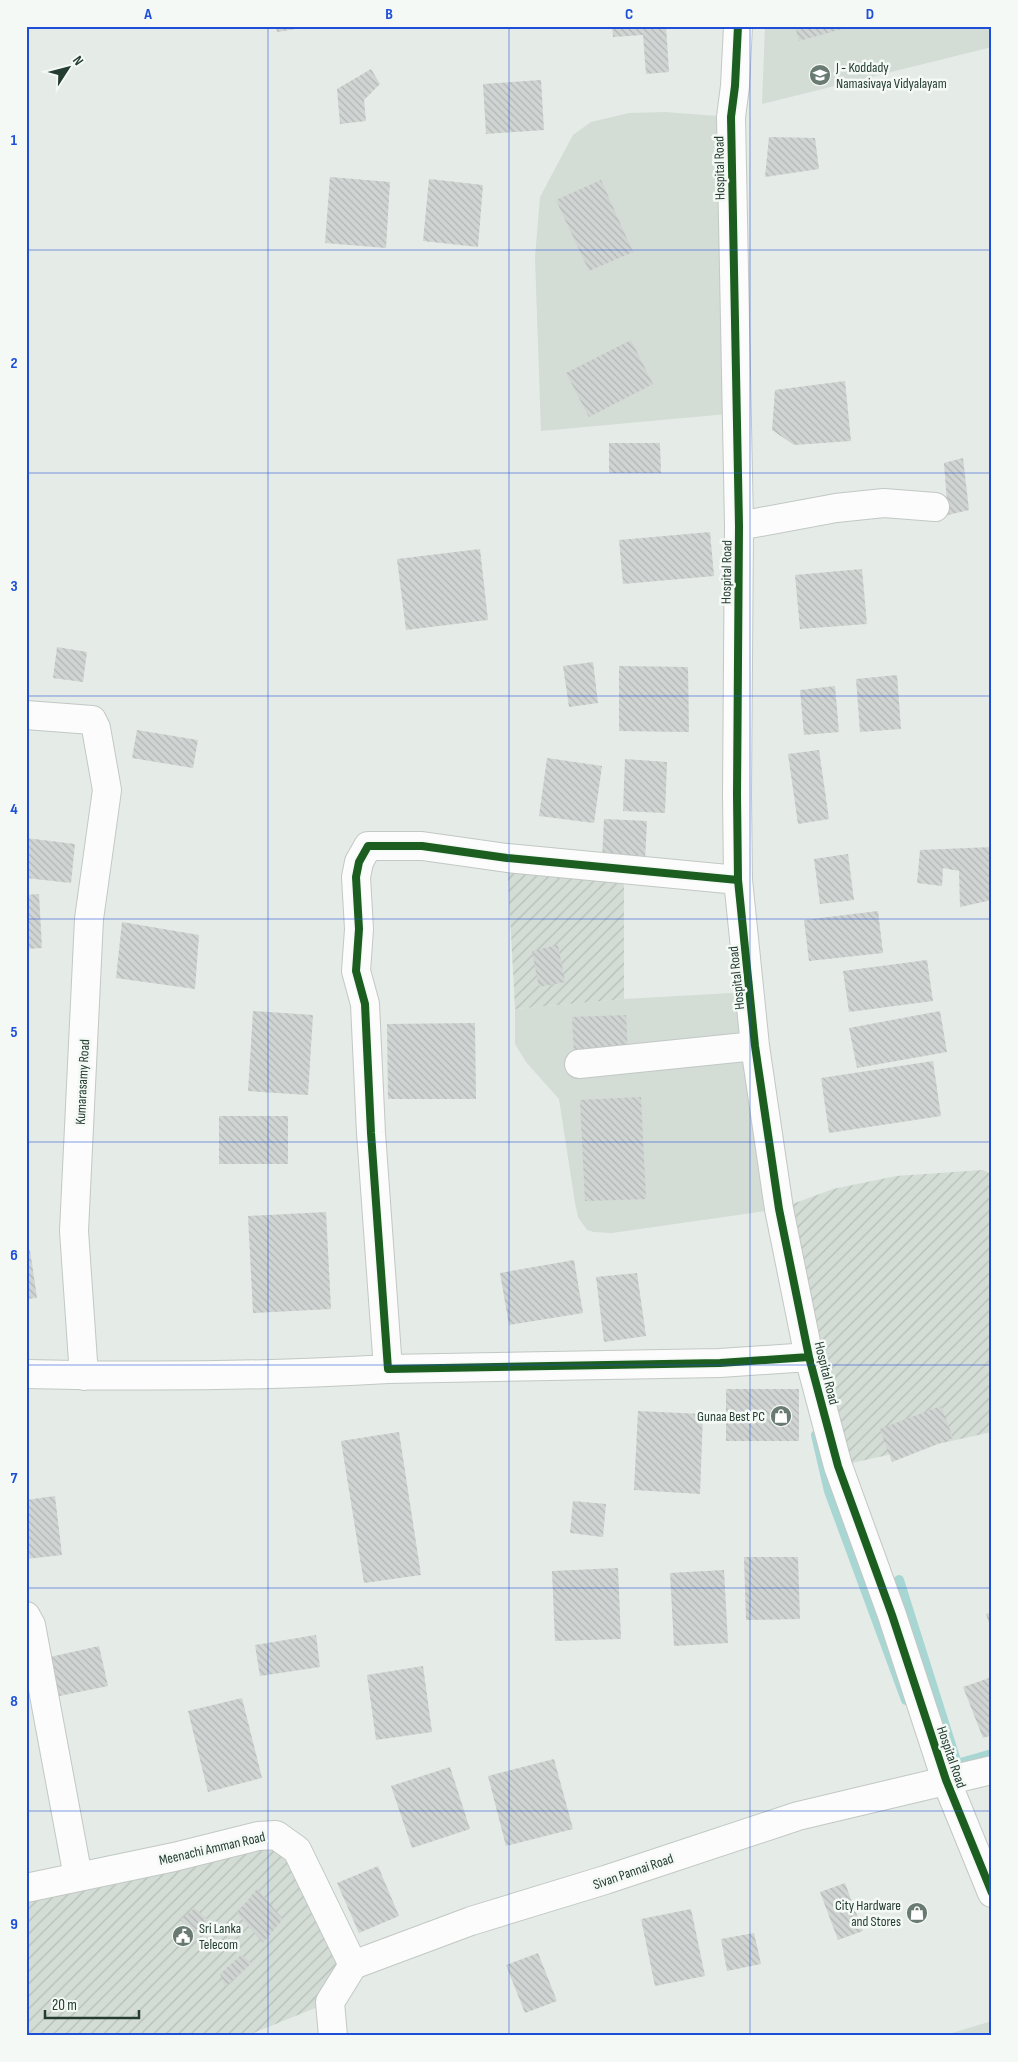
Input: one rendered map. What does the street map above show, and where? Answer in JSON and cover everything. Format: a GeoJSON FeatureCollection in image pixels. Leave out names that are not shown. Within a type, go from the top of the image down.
{"type":"FeatureCollection","features":[{"type":"Feature","properties":{"kind":"street","name":"Hospital Road"},"geometry":{"type":"LineString","coordinates":[[738,26],[735,86],[731,117],[739,526],[738,880],[755,1046],[779,1209],[809,1357],[838,1466],[892,1615],[946,1780],[992,1893]]}},
{"type":"Feature","properties":{"kind":"street"},"geometry":{"type":"LineString","coordinates":[[739,526],[836,508],[884,503],[935,507]]}},
{"type":"Feature","properties":{"kind":"street","name":"Kumarasamy Road"},"geometry":{"type":"LineString","coordinates":[[26,716],[92,720],[96,728],[107,790],[89,920],[74,1231],[84,1376]]}},
{"type":"Feature","properties":{"kind":"street"},"geometry":{"type":"LineString","coordinates":[[388,1369],[371,1133],[365,1004],[356,971],[360,929],[357,866],[360,857],[368,846],[422,846],[507,858],[738,880]]}},
{"type":"Feature","properties":{"kind":"street"},"geometry":{"type":"LineString","coordinates":[[579,1064],[755,1046]]}},
{"type":"Feature","properties":{"kind":"street"},"geometry":{"type":"LineString","coordinates":[[26,1374],[84,1376],[279,1375],[388,1369],[720,1364],[809,1357]]}},
{"type":"Feature","properties":{"kind":"street"},"geometry":{"type":"LineString","coordinates":[[26,1616],[31,1625],[78,1877]]}},
{"type":"Feature","properties":{"kind":"street","name":"Sivan Pannai Road"},"geometry":{"type":"LineString","coordinates":[[353,1965],[471,1921],[605,1880],[798,1816],[992,1770]]}},
{"type":"Feature","properties":{"kind":"street","name":"Meenachi Amman Road"},"geometry":{"type":"LineString","coordinates":[[26,1888],[174,1857],[258,1836],[276,1835],[297,1850],[353,1965]]}},
{"type":"Feature","properties":{"kind":"street"},"geometry":{"type":"LineString","coordinates":[[333,2036],[330,2002],[353,1965]]}},
{"type":"Feature","properties":{"kind":"shaded area","name":"J - Koddady Namasivaya Vidyalayam"},"geometry":{"type":"Polygon","coordinates":[[[765,26],[992,26],[992,47],[762,104],[765,26]]]}},
{"type":"Feature","properties":{"kind":"shaded area"},"geometry":{"type":"Polygon","coordinates":[[[665,112],[731,117],[738,413],[541,431],[535,257],[540,197],[573,135],[591,122],[629,113],[665,112]]]}},
{"type":"Feature","properties":{"kind":"shaded area"},"geometry":{"type":"Polygon","coordinates":[[[507,858],[624,870],[624,999],[515,1009],[507,858]]]}},
{"type":"Feature","properties":{"kind":"shaded area"},"geometry":{"type":"Polygon","coordinates":[[[750,992],[779,1209],[612,1233],[587,1230],[578,1217],[575,1203],[559,1099],[526,1062],[515,1044],[515,1009],[624,999],[750,992]]]}},
{"type":"Feature","properties":{"kind":"shaded area"},"geometry":{"type":"Polygon","coordinates":[[[983,1170],[992,1174],[992,1432],[838,1466],[779,1209],[833,1189],[896,1176],[983,1170]]]}},
{"type":"Feature","properties":{"kind":"shaded area","name":"Sri Lanka Telecom"},"geometry":{"type":"Polygon","coordinates":[[[276,1835],[353,1965],[330,2002],[246,2036],[26,2036],[26,1888],[276,1835]]]}},
{"type":"Feature","properties":{"kind":"shaded area"},"geometry":{"type":"Polygon","coordinates":[[[992,2021],[992,2036],[942,2036],[992,2021]]]}},
{"type":"Feature","properties":{"kind":"building"},"geometry":{"type":"Polygon","coordinates":[[[276,26],[308,26],[308,27],[277,32],[276,26]]]}},
{"type":"Feature","properties":{"kind":"building"},"geometry":{"type":"Polygon","coordinates":[[[612,26],[666,26],[669,72],[646,74],[643,35],[613,37],[612,26]]]}},
{"type":"Feature","properties":{"kind":"building"},"geometry":{"type":"Polygon","coordinates":[[[795,26],[841,26],[842,29],[799,41],[795,26]]]}},
{"type":"Feature","properties":{"kind":"building"},"geometry":{"type":"Polygon","coordinates":[[[371,69],[380,84],[364,100],[366,121],[340,124],[337,89],[371,69]]]}},
{"type":"Feature","properties":{"kind":"building"},"geometry":{"type":"Polygon","coordinates":[[[541,80],[544,130],[486,134],[483,84],[541,80]]]}},
{"type":"Feature","properties":{"kind":"building"},"geometry":{"type":"Polygon","coordinates":[[[769,137],[815,138],[819,169],[765,177],[769,137]]]}},
{"type":"Feature","properties":{"kind":"building"},"geometry":{"type":"Polygon","coordinates":[[[330,177],[390,182],[386,248],[325,243],[330,177]]]}},
{"type":"Feature","properties":{"kind":"building"},"geometry":{"type":"Polygon","coordinates":[[[429,179],[483,185],[478,247],[423,241],[429,179]]]}},
{"type":"Feature","properties":{"kind":"building"},"geometry":{"type":"Polygon","coordinates":[[[601,180],[633,252],[589,271],[556,200],[601,180]]]}},
{"type":"Feature","properties":{"kind":"building"},"geometry":{"type":"Polygon","coordinates":[[[631,340],[653,384],[589,417],[566,373],[631,340]]]}},
{"type":"Feature","properties":{"kind":"building"},"geometry":{"type":"Polygon","coordinates":[[[845,381],[851,441],[794,445],[772,430],[775,390],[845,381]]]}},
{"type":"Feature","properties":{"kind":"building"},"geometry":{"type":"Polygon","coordinates":[[[609,443],[660,443],[661,473],[609,473],[609,443]]]}},
{"type":"Feature","properties":{"kind":"building"},"geometry":{"type":"Polygon","coordinates":[[[963,458],[969,510],[948,515],[944,463],[963,458]]]}},
{"type":"Feature","properties":{"kind":"building"},"geometry":{"type":"Polygon","coordinates":[[[710,532],[714,576],[623,584],[619,540],[710,532]]]}},
{"type":"Feature","properties":{"kind":"building"},"geometry":{"type":"Polygon","coordinates":[[[480,549],[488,620],[406,630],[397,559],[480,549]]]}},
{"type":"Feature","properties":{"kind":"building"},"geometry":{"type":"Polygon","coordinates":[[[862,569],[867,624],[800,629],[795,575],[862,569]]]}},
{"type":"Feature","properties":{"kind":"building"},"geometry":{"type":"Polygon","coordinates":[[[57,647],[87,652],[83,682],[53,678],[57,647]]]}},
{"type":"Feature","properties":{"kind":"building"},"geometry":{"type":"Polygon","coordinates":[[[593,662],[598,703],[569,707],[563,666],[593,662]]]}},
{"type":"Feature","properties":{"kind":"building"},"geometry":{"type":"Polygon","coordinates":[[[619,666],[688,667],[689,732],[619,731],[619,666]]]}},
{"type":"Feature","properties":{"kind":"building"},"geometry":{"type":"Polygon","coordinates":[[[897,675],[901,729],[860,732],[856,679],[897,675]]]}},
{"type":"Feature","properties":{"kind":"building"},"geometry":{"type":"Polygon","coordinates":[[[835,686],[839,732],[804,735],[800,690],[835,686]]]}},
{"type":"Feature","properties":{"kind":"building"},"geometry":{"type":"Polygon","coordinates":[[[137,730],[198,740],[193,768],[132,758],[137,730]]]}},
{"type":"Feature","properties":{"kind":"building"},"geometry":{"type":"Polygon","coordinates":[[[819,750],[829,819],[798,824],[788,754],[819,750]]]}},
{"type":"Feature","properties":{"kind":"building"},"geometry":{"type":"Polygon","coordinates":[[[547,758],[602,766],[594,823],[539,816],[547,758]]]}},
{"type":"Feature","properties":{"kind":"building"},"geometry":{"type":"Polygon","coordinates":[[[625,759],[667,762],[665,813],[623,811],[625,759]]]}},
{"type":"Feature","properties":{"kind":"building"},"geometry":{"type":"Polygon","coordinates":[[[604,819],[647,821],[645,860],[602,859],[604,819]]]}},
{"type":"Feature","properties":{"kind":"building"},"geometry":{"type":"Polygon","coordinates":[[[26,838],[75,844],[71,883],[26,878],[26,838]]]}},
{"type":"Feature","properties":{"kind":"building"},"geometry":{"type":"Polygon","coordinates":[[[992,847],[992,900],[960,907],[959,871],[943,868],[942,886],[917,883],[920,850],[992,847]]]}},
{"type":"Feature","properties":{"kind":"building"},"geometry":{"type":"Polygon","coordinates":[[[848,854],[854,900],[820,904],[814,859],[848,854]]]}},
{"type":"Feature","properties":{"kind":"building"},"geometry":{"type":"Polygon","coordinates":[[[39,894],[42,948],[26,949],[26,895],[39,894]]]}},
{"type":"Feature","properties":{"kind":"building"},"geometry":{"type":"Polygon","coordinates":[[[878,911],[883,953],[809,961],[804,920],[878,911]]]}},
{"type":"Feature","properties":{"kind":"building"},"geometry":{"type":"Polygon","coordinates":[[[122,922],[199,935],[195,989],[116,978],[122,922]]]}},
{"type":"Feature","properties":{"kind":"building"},"geometry":{"type":"Polygon","coordinates":[[[558,945],[565,982],[539,987],[532,951],[558,945]]]}},
{"type":"Feature","properties":{"kind":"building"},"geometry":{"type":"Polygon","coordinates":[[[927,960],[933,1001],[849,1012],[843,971],[927,960]]]}},
{"type":"Feature","properties":{"kind":"building"},"geometry":{"type":"Polygon","coordinates":[[[253,1011],[313,1015],[308,1095],[248,1091],[253,1011]]]}},
{"type":"Feature","properties":{"kind":"building"},"geometry":{"type":"Polygon","coordinates":[[[940,1011],[947,1052],[857,1068],[849,1028],[940,1011]]]}},
{"type":"Feature","properties":{"kind":"building"},"geometry":{"type":"Polygon","coordinates":[[[626,1015],[628,1052],[574,1055],[572,1017],[626,1015]]]}},
{"type":"Feature","properties":{"kind":"building"},"geometry":{"type":"Polygon","coordinates":[[[475,1023],[476,1099],[388,1099],[387,1024],[475,1023]]]}},
{"type":"Feature","properties":{"kind":"building"},"geometry":{"type":"Polygon","coordinates":[[[933,1061],[941,1116],[829,1133],[821,1078],[933,1061]]]}},
{"type":"Feature","properties":{"kind":"building"},"geometry":{"type":"Polygon","coordinates":[[[641,1097],[646,1199],[585,1201],[580,1100],[641,1097]]]}},
{"type":"Feature","properties":{"kind":"building"},"geometry":{"type":"Polygon","coordinates":[[[219,1116],[288,1116],[288,1164],[219,1164],[219,1116]]]}},
{"type":"Feature","properties":{"kind":"building"},"geometry":{"type":"Polygon","coordinates":[[[326,1212],[331,1309],[253,1313],[248,1216],[326,1212]]]}},
{"type":"Feature","properties":{"kind":"building"},"geometry":{"type":"Polygon","coordinates":[[[26,1250],[30,1250],[37,1298],[26,1299],[26,1250]]]}},
{"type":"Feature","properties":{"kind":"building"},"geometry":{"type":"Polygon","coordinates":[[[574,1260],[583,1313],[509,1325],[500,1273],[574,1260]]]}},
{"type":"Feature","properties":{"kind":"building"},"geometry":{"type":"Polygon","coordinates":[[[637,1273],[646,1336],[604,1342],[596,1277],[637,1273]]]}},
{"type":"Feature","properties":{"kind":"building"},"geometry":{"type":"Polygon","coordinates":[[[726,1389],[799,1389],[799,1441],[726,1441],[726,1389]]]}},
{"type":"Feature","properties":{"kind":"building"},"geometry":{"type":"Polygon","coordinates":[[[941,1406],[953,1438],[892,1462],[880,1429],[941,1406]]]}},
{"type":"Feature","properties":{"kind":"building"},"geometry":{"type":"Polygon","coordinates":[[[638,1411],[703,1414],[700,1494],[634,1490],[638,1411]]]}},
{"type":"Feature","properties":{"kind":"building"},"geometry":{"type":"Polygon","coordinates":[[[399,1432],[421,1575],[364,1583],[341,1441],[399,1432]]]}},
{"type":"Feature","properties":{"kind":"building"},"geometry":{"type":"Polygon","coordinates":[[[55,1496],[62,1555],[26,1559],[26,1500],[55,1496]]]}},
{"type":"Feature","properties":{"kind":"building"},"geometry":{"type":"Polygon","coordinates":[[[573,1501],[606,1504],[603,1537],[570,1533],[573,1501]]]}},
{"type":"Feature","properties":{"kind":"building"},"geometry":{"type":"Polygon","coordinates":[[[744,1557],[798,1557],[800,1619],[746,1620],[744,1557]]]}},
{"type":"Feature","properties":{"kind":"building"},"geometry":{"type":"Polygon","coordinates":[[[618,1568],[621,1639],[555,1641],[552,1571],[618,1568]]]}},
{"type":"Feature","properties":{"kind":"building"},"geometry":{"type":"Polygon","coordinates":[[[724,1570],[728,1643],[674,1646],[670,1573],[724,1570]]]}},
{"type":"Feature","properties":{"kind":"building"},"geometry":{"type":"Polygon","coordinates":[[[992,1612],[992,1629],[991,1629],[986,1614],[992,1612]]]}},
{"type":"Feature","properties":{"kind":"building"},"geometry":{"type":"Polygon","coordinates":[[[316,1635],[320,1667],[260,1676],[255,1645],[316,1635]]]}},
{"type":"Feature","properties":{"kind":"building"},"geometry":{"type":"Polygon","coordinates":[[[99,1646],[108,1686],[50,1698],[41,1659],[99,1646]]]}},
{"type":"Feature","properties":{"kind":"building"},"geometry":{"type":"Polygon","coordinates":[[[423,1666],[432,1732],[376,1740],[367,1675],[423,1666]]]}},
{"type":"Feature","properties":{"kind":"building"},"geometry":{"type":"Polygon","coordinates":[[[992,1677],[992,1735],[983,1738],[963,1687],[992,1677]]]}},
{"type":"Feature","properties":{"kind":"building"},"geometry":{"type":"Polygon","coordinates":[[[242,1698],[262,1778],[208,1792],[188,1711],[242,1698]]]}},
{"type":"Feature","properties":{"kind":"building"},"geometry":{"type":"Polygon","coordinates":[[[554,1759],[573,1829],[506,1846],[488,1776],[554,1759]]]}},
{"type":"Feature","properties":{"kind":"building"},"geometry":{"type":"Polygon","coordinates":[[[450,1767],[470,1829],[412,1848],[391,1786],[450,1767]]]}},
{"type":"Feature","properties":{"kind":"building"},"geometry":{"type":"Polygon","coordinates":[[[378,1866],[399,1916],[359,1933],[337,1883],[378,1866]]]}},
{"type":"Feature","properties":{"kind":"building"},"geometry":{"type":"Polygon","coordinates":[[[845,1883],[863,1931],[838,1940],[820,1892],[845,1883]]]}},
{"type":"Feature","properties":{"kind":"building"},"geometry":{"type":"Polygon","coordinates":[[[257,1889],[283,1919],[263,1943],[237,1913],[257,1889]]]}},
{"type":"Feature","properties":{"kind":"building"},"geometry":{"type":"Polygon","coordinates":[[[195,1908],[208,1920],[195,1931],[180,1920],[195,1908]]]}},
{"type":"Feature","properties":{"kind":"building"},"geometry":{"type":"Polygon","coordinates":[[[691,1909],[705,1976],[655,1986],[641,1919],[691,1909]]]}},
{"type":"Feature","properties":{"kind":"building"},"geometry":{"type":"Polygon","coordinates":[[[754,1933],[761,1964],[727,1971],[721,1939],[754,1933]]]}},
{"type":"Feature","properties":{"kind":"building"},"geometry":{"type":"Polygon","coordinates":[[[538,1953],[557,2001],[525,2013],[506,1965],[538,1953]]]}},
{"type":"Feature","properties":{"kind":"building"},"geometry":{"type":"Polygon","coordinates":[[[241,1955],[252,1963],[225,1987],[220,1974],[241,1955]]]}},
{"type":"Feature","properties":{"kind":"waterway"},"geometry":{"type":"LineString","coordinates":[[816,1435],[829,1491],[906,1700]]}},
{"type":"Feature","properties":{"kind":"waterway"},"geometry":{"type":"LineString","coordinates":[[899,1580],[957,1764],[992,1754]]}},
{"type":"Feature","properties":{"kind":"cycle path"},"geometry":{"type":"LineString","coordinates":[[738,26],[735,86],[731,117],[739,526],[738,880],[755,1046],[779,1209],[809,1357],[838,1466],[892,1615],[946,1780],[992,1893]]}},
{"type":"Feature","properties":{"kind":"cycle path"},"geometry":{"type":"LineString","coordinates":[[738,880],[507,858],[422,846],[368,846],[359,862],[356,877],[359,929],[356,971],[365,1004],[371,1133],[388,1369],[720,1363],[809,1357]]}},
{"type":"Feature","properties":{"kind":"place","name":"J - Koddady Namasivaya Vidyalayam"},"geometry":{"type":"Point","coordinates":[820,75]}},
{"type":"Feature","properties":{"kind":"place","name":"Gunaa Best PC"},"geometry":{"type":"Point","coordinates":[781,1416]}},
{"type":"Feature","properties":{"kind":"place","name":"City Hardware and Stores"},"geometry":{"type":"Point","coordinates":[917,1913]}},
{"type":"Feature","properties":{"kind":"place","name":"Sri Lanka Telecom"},"geometry":{"type":"Point","coordinates":[183,1936]}}]}
